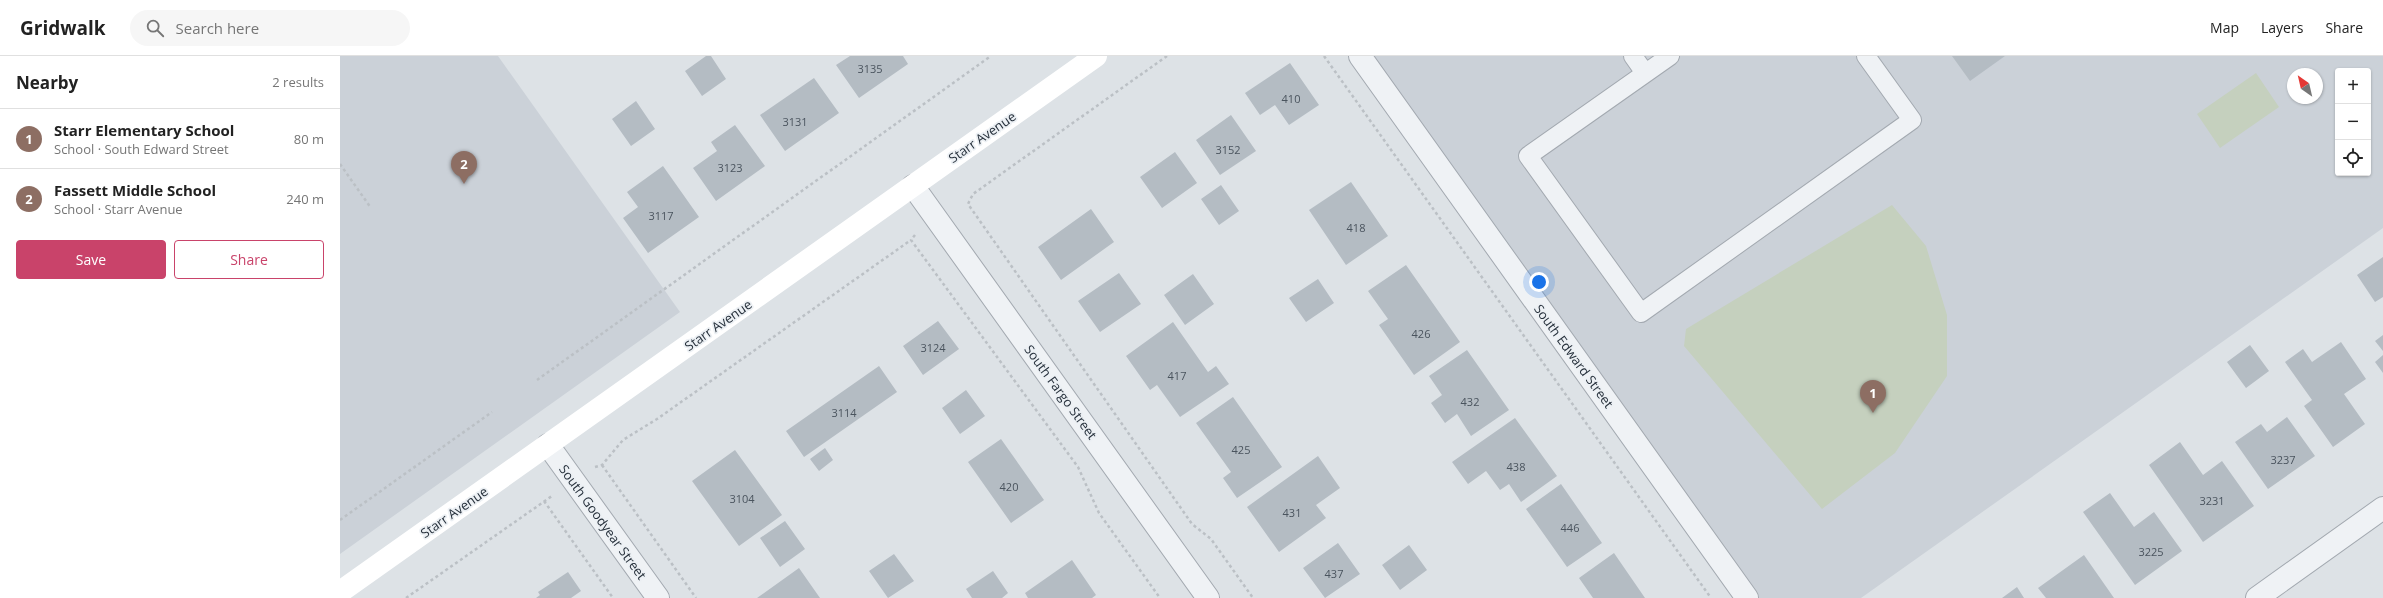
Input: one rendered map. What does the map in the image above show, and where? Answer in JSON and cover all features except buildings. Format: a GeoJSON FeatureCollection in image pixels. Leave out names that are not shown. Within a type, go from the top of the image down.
{"type":"FeatureCollection","features":[{"type":"Feature","properties":{"kind":"street","name":"Starr Avenue"},"geometry":{"type":"LineString","coordinates":[[340,592],[1096,56]]}},
{"type":"Feature","properties":{"kind":"street","name":"South Edward Street"},"geometry":{"type":"LineString","coordinates":[[1360,56],[1747,598]]}},
{"type":"Feature","properties":{"kind":"street","name":"South Fargo Street"},"geometry":{"type":"LineString","coordinates":[[913,186],[1208,598]]}},
{"type":"Feature","properties":{"kind":"street","name":"South Goodyear Street"},"geometry":{"type":"LineString","coordinates":[[548,445],[658,598]]}},
{"type":"Feature","properties":{"kind":"street"},"geometry":{"type":"LineString","coordinates":[[2257,598],[2383,508]]}},
{"type":"Feature","properties":{"kind":"lane"},"geometry":{"type":"LineString","coordinates":[[1633,56],[1645,74]]}},
{"type":"Feature","properties":{"kind":"lane"},"geometry":{"type":"LineString","coordinates":[[1670,56],[1528,156],[1641,313],[1912,120],[1866,56]]}},
{"type":"Feature","properties":{"kind":"path"},"geometry":{"type":"LineString","coordinates":[[537,380],[991,56]]}},
{"type":"Feature","properties":{"kind":"path"},"geometry":{"type":"LineString","coordinates":[[1168,56],[973,194],[968,204],[1192,524],[1211,539],[1253,598]]}},
{"type":"Feature","properties":{"kind":"path"},"geometry":{"type":"LineString","coordinates":[[1324,56],[1711,598]]}},
{"type":"Feature","properties":{"kind":"path"},"geometry":{"type":"LineString","coordinates":[[340,164],[371,208]]}},
{"type":"Feature","properties":{"kind":"path"},"geometry":{"type":"LineString","coordinates":[[406,598],[573,480],[591,468],[602,465],[623,440],[663,415],[911,240],[915,235],[956,210],[970,207]]}},
{"type":"Feature","properties":{"kind":"path"},"geometry":{"type":"LineString","coordinates":[[911,240],[1078,468],[1099,513],[1160,598]]}},
{"type":"Feature","properties":{"kind":"path"},"geometry":{"type":"LineString","coordinates":[[340,520],[492,412]]}},
{"type":"Feature","properties":{"kind":"path"},"geometry":{"type":"LineString","coordinates":[[602,465],[696,598]]}},
{"type":"Feature","properties":{"kind":"path"},"geometry":{"type":"LineString","coordinates":[[544,501],[614,598]]}},
{"type":"Feature","properties":{"kind":"shaded area"},"geometry":{"type":"Polygon","coordinates":[[[340,56],[498,56],[680,312],[340,554],[340,56]]]}},
{"type":"Feature","properties":{"kind":"shaded area"},"geometry":{"type":"Polygon","coordinates":[[[1371,56],[2383,56],[2383,228],[1861,598],[1755,598],[1371,56]]]}},
{"type":"Feature","properties":{"kind":"green space"},"geometry":{"type":"Polygon","coordinates":[[[2256,73],[2279,107],[2220,148],[2197,114],[2256,73]]]}},
{"type":"Feature","properties":{"kind":"green space"},"geometry":{"type":"Polygon","coordinates":[[[1892,205],[1926,246],[1947,315],[1947,376],[1895,453],[1822,509],[1684,346],[1686,329],[1892,205]]]}},
{"type":"Feature","properties":{"kind":"place","name":"Fassett Middle School"},"geometry":{"type":"Point","coordinates":[464,184]}},
{"type":"Feature","properties":{"kind":"place","name":"Starr Elementary School"},"geometry":{"type":"Point","coordinates":[1873,413]}}]}
